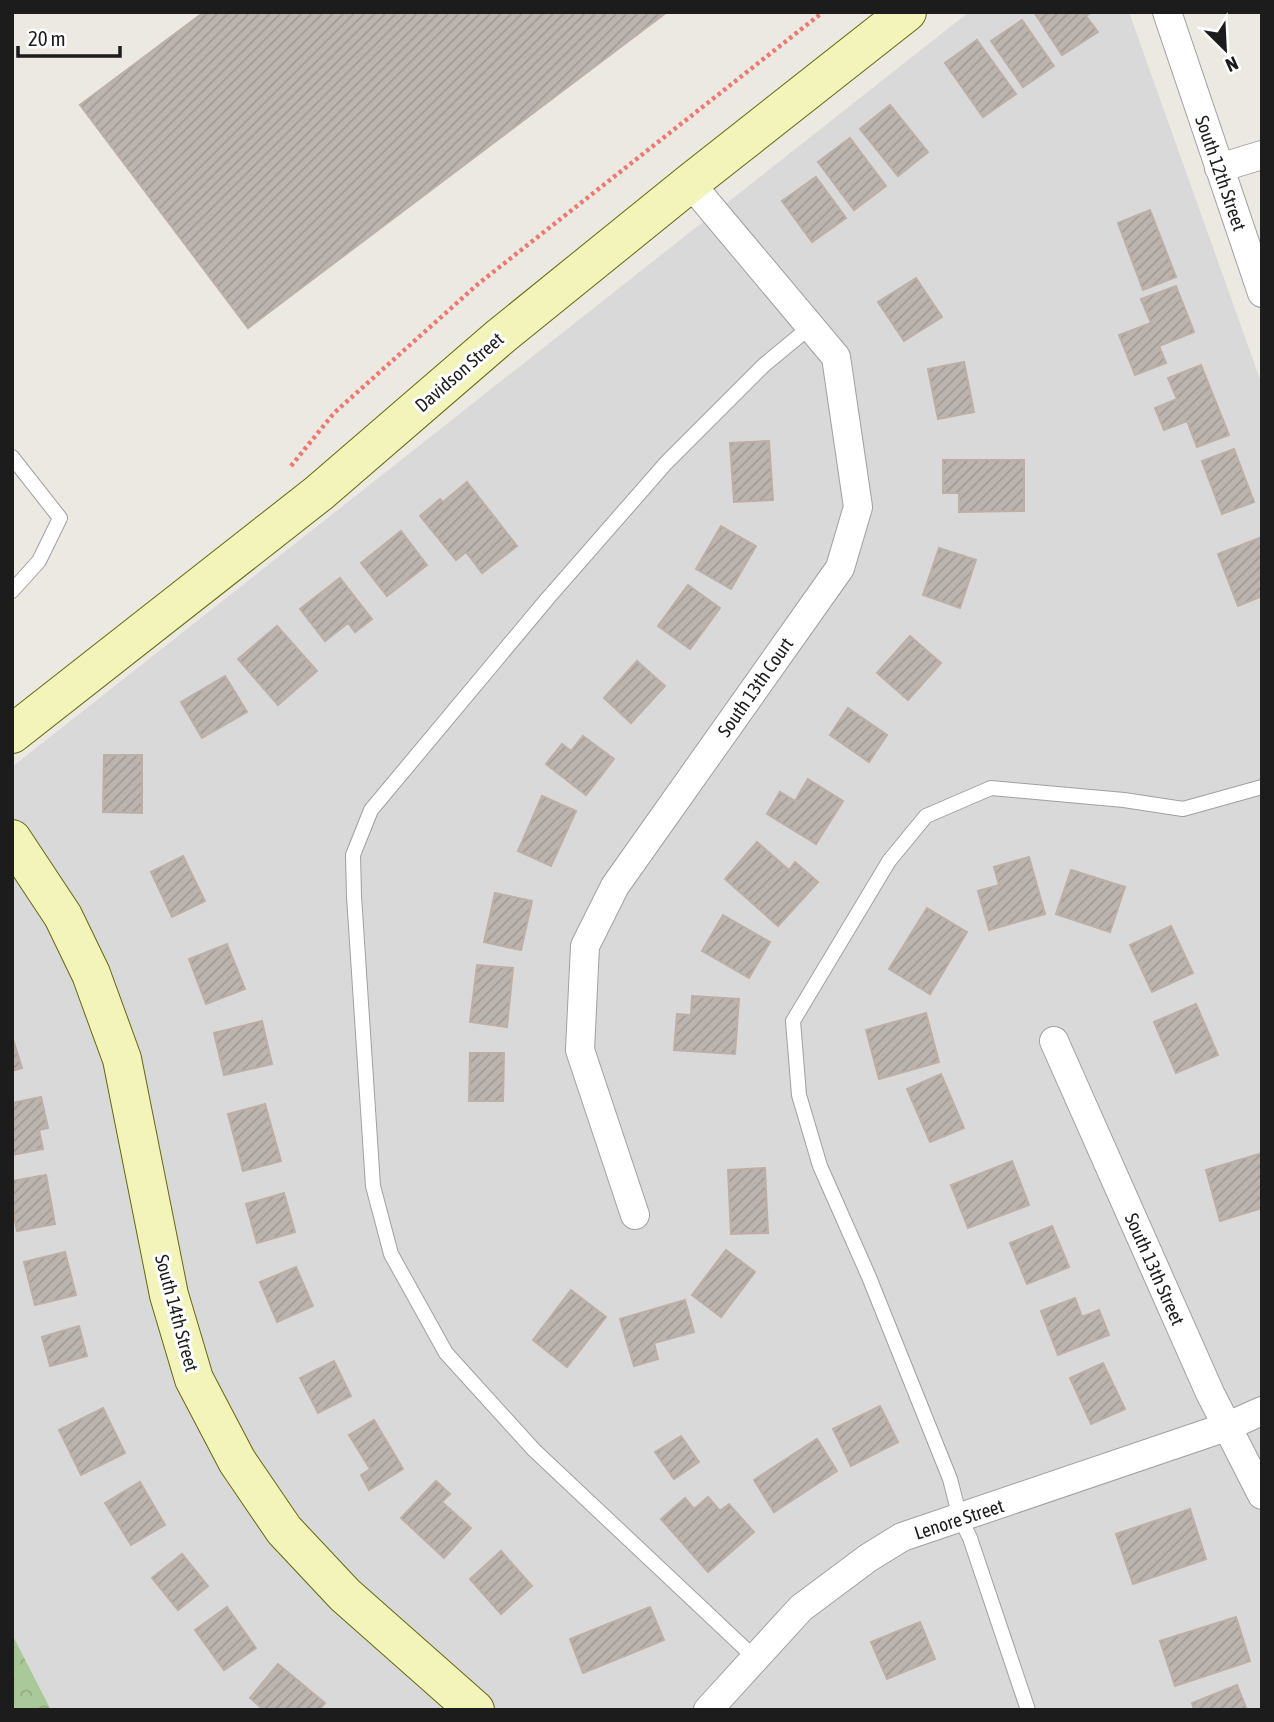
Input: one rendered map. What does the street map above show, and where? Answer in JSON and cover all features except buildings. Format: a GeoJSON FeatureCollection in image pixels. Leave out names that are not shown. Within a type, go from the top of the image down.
{"type":"FeatureCollection","features":[{"type":"Feature","properties":{"kind":"street","name":"Davidson Street"},"geometry":{"type":"LineString","coordinates":[[12,734],[318,493],[501,336],[907,12]]}},
{"type":"Feature","properties":{"kind":"street","name":"South 12th Street"},"geometry":{"type":"LineString","coordinates":[[1167,12],[1262,293]]}},
{"type":"Feature","properties":{"kind":"street"},"geometry":{"type":"LineString","coordinates":[[1219,168],[1262,155]]}},
{"type":"Feature","properties":{"kind":"street","name":"South 13th Court"},"geometry":{"type":"LineString","coordinates":[[635,1215],[580,1050],[585,946],[615,886],[839,568],[858,507],[836,357],[690,183]]}},
{"type":"Feature","properties":{"kind":"street","name":"South 14th Street"},"geometry":{"type":"LineString","coordinates":[[12,839],[63,916],[91,974],[122,1059],[169,1295],[194,1380],[237,1461],[284,1530],[345,1595],[475,1710]]}},
{"type":"Feature","properties":{"kind":"street","name":"South 13th Street"},"geometry":{"type":"LineString","coordinates":[[1054,1041],[1226,1427],[1262,1494]]}},
{"type":"Feature","properties":{"kind":"street","name":"Lenore Street"},"geometry":{"type":"LineString","coordinates":[[708,1710],[801,1608],[868,1558],[902,1537],[1226,1427],[1262,1411]]}},
{"type":"Feature","properties":{"kind":"lane"},"geometry":{"type":"LineString","coordinates":[[756,1659],[534,1450],[490,1402],[446,1353],[391,1254],[373,1186],[354,897],[354,855],[371,810],[548,598],[666,463],[764,365],[810,327]]}},
{"type":"Feature","properties":{"kind":"lane"},"geometry":{"type":"LineString","coordinates":[[12,457],[60,518],[38,561],[12,592]]}},
{"type":"Feature","properties":{"kind":"lane"},"geometry":{"type":"LineString","coordinates":[[1028,1710],[970,1538],[960,1518],[950,1479],[869,1278],[820,1166],[799,1095],[793,1021],[889,861],[926,816],[990,788],[1124,800],[1183,810],[1262,787]]}},
{"type":"Feature","properties":{"kind":"path"},"geometry":{"type":"LineString","coordinates":[[284,475],[334,413],[478,284],[823,12]]}},
{"type":"Feature","properties":{"kind":"shaded area"},"geometry":{"type":"Polygon","coordinates":[[[969,12],[1129,12],[1262,385],[1262,1710],[51,1710],[12,1634],[12,767],[969,12]]]}},
{"type":"Feature","properties":{"kind":"green space"},"geometry":{"type":"Polygon","coordinates":[[[12,1634],[51,1710],[12,1710],[12,1634]]]}}]}
